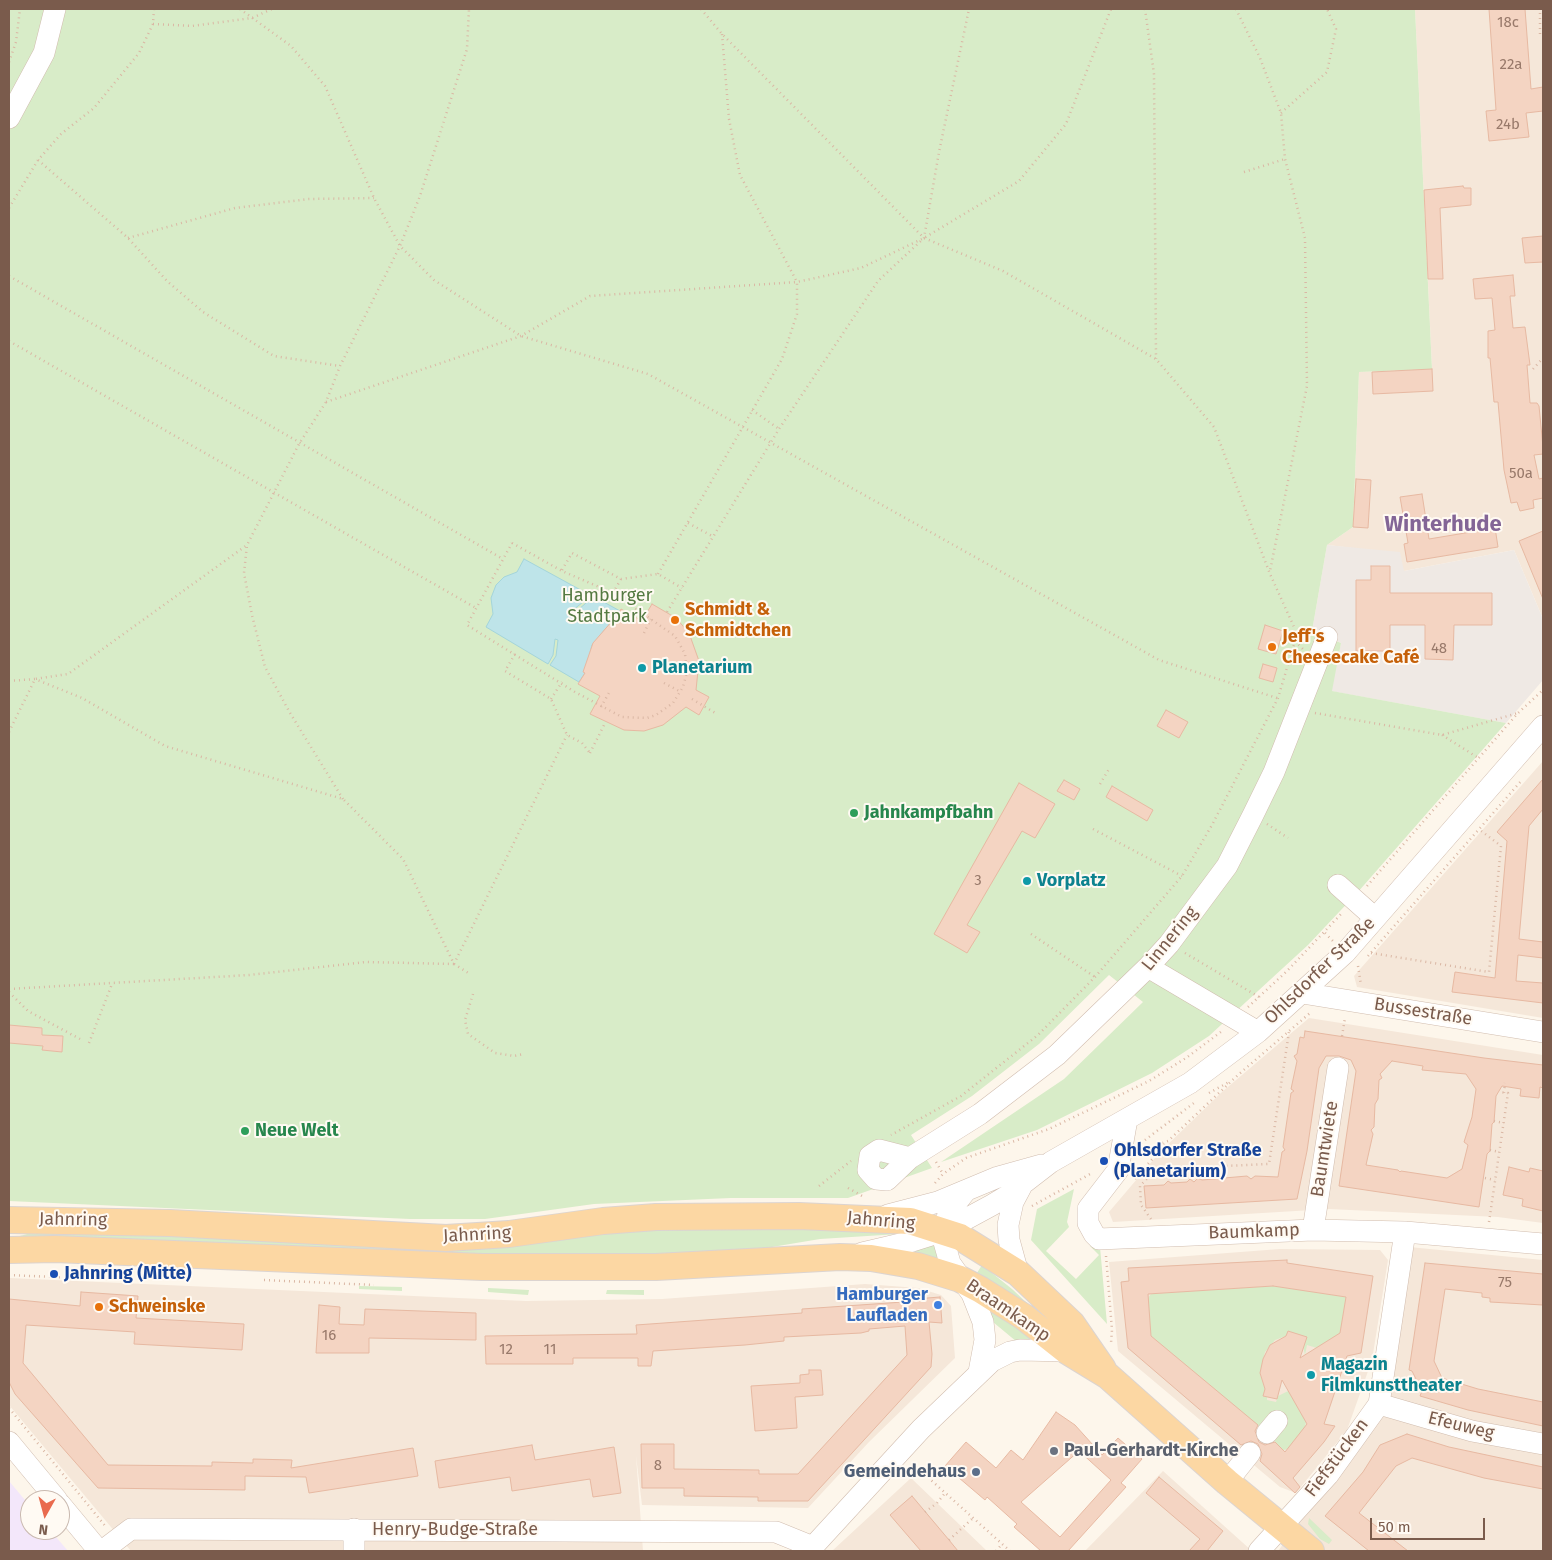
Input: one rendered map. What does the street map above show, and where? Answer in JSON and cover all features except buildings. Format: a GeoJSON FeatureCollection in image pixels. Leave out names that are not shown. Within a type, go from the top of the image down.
{"type":"FeatureCollection","features":[{"type":"Feature","properties":{"kind":"main road","name":"Jahnring"},"geometry":{"type":"LineString","coordinates":[[9,1220],[170,1223],[446,1238],[509,1234],[603,1221],[866,1206],[910,1222],[944,1231]]}},
{"type":"Feature","properties":{"kind":"main road","name":"Braamkamp"},"geometry":{"type":"LineString","coordinates":[[944,1231],[980,1248],[1018,1273],[1072,1324],[1108,1376]]}},
{"type":"Feature","properties":{"kind":"main road","name":"Jahnring"},"geometry":{"type":"LineString","coordinates":[[9,1250],[55,1250],[490,1267],[656,1267],[781,1261]]}},
{"type":"Feature","properties":{"kind":"main road","name":"Braamkamp"},"geometry":{"type":"LineString","coordinates":[[781,1261],[840,1257],[902,1262],[960,1279],[999,1300],[1067,1351],[1108,1376],[1227,1482],[1311,1551]]}},
{"type":"Feature","properties":{"kind":"street"},"geometry":{"type":"LineString","coordinates":[[9,118],[44,53],[55,9]]}},
{"type":"Feature","properties":{"kind":"street","name":"Linnering"},"geometry":{"type":"LineString","coordinates":[[910,1158],[980,1114],[1057,1055],[1148,967],[1169,944],[1226,866],[1253,815],[1274,772],[1327,637]]}},
{"type":"Feature","properties":{"kind":"street","name":"Ohlsdorfer Straße"},"geometry":{"type":"LineString","coordinates":[[840,1257],[890,1248],[944,1231],[1008,1196],[1051,1162],[1190,1082],[1258,1032],[1345,953],[1543,726]]}},
{"type":"Feature","properties":{"kind":"street"},"geometry":{"type":"LineString","coordinates":[[1338,885],[1376,918]]}},
{"type":"Feature","properties":{"kind":"street"},"geometry":{"type":"LineString","coordinates":[[1148,967],[1258,1032]]}},
{"type":"Feature","properties":{"kind":"street","name":"Bussestraße"},"geometry":{"type":"LineString","coordinates":[[1302,993],[1543,1032]]}},
{"type":"Feature","properties":{"kind":"street","name":"Baumtwiete"},"geometry":{"type":"LineString","coordinates":[[1312,1230],[1338,1068]]}},
{"type":"Feature","properties":{"kind":"street","name":"Baumkamp"},"geometry":{"type":"LineString","coordinates":[[1127,1119],[1118,1170],[1088,1209],[1088,1223],[1094,1234],[1105,1240],[1312,1230],[1405,1232],[1543,1244]]}},
{"type":"Feature","properties":{"kind":"street","name":"Ohlsdorfer Straße"},"geometry":{"type":"LineString","coordinates":[[866,1206],[898,1214],[961,1184],[998,1177],[1051,1162]]}},
{"type":"Feature","properties":{"kind":"street"},"geometry":{"type":"LineString","coordinates":[[961,1184],[949,1212],[944,1231],[946,1253],[960,1279],[972,1294],[983,1322],[985,1340],[979,1372]]}},
{"type":"Feature","properties":{"kind":"street"},"geometry":{"type":"LineString","coordinates":[[1018,1273],[1008,1240],[1008,1225],[1013,1202],[1022,1185]]}},
{"type":"Feature","properties":{"kind":"street","name":"Fiefstücken"},"geometry":{"type":"LineString","coordinates":[[1259,1551],[1328,1475],[1379,1404],[1405,1232]]}},
{"type":"Feature","properties":{"kind":"street"},"geometry":{"type":"LineString","coordinates":[[811,1549],[900,1452],[979,1372],[1010,1352],[1030,1349],[1067,1351]]}},
{"type":"Feature","properties":{"kind":"street","name":"Efeuweg"},"geometry":{"type":"LineString","coordinates":[[1379,1404],[1472,1431],[1543,1444]]}},
{"type":"Feature","properties":{"kind":"street"},"geometry":{"type":"LineString","coordinates":[[9,1442],[49,1490]]}},
{"type":"Feature","properties":{"kind":"street"},"geometry":{"type":"LineString","coordinates":[[1227,1482],[1250,1453]]}},
{"type":"Feature","properties":{"kind":"street"},"geometry":{"type":"LineString","coordinates":[[70,1514],[105,1547]]}},
{"type":"Feature","properties":{"kind":"street","name":"Henry-Budge-Straße"},"geometry":{"type":"LineString","coordinates":[[105,1547],[131,1529],[354,1529],[776,1532],[811,1549]]}},
{"type":"Feature","properties":{"kind":"street"},"geometry":{"type":"LineString","coordinates":[[354,1529],[354,1551]]}},
{"type":"Feature","properties":{"kind":"path"},"geometry":{"type":"LineString","coordinates":[[9,62],[16,42],[20,9]]}},
{"type":"Feature","properties":{"kind":"path"},"geometry":{"type":"LineString","coordinates":[[9,208],[38,160],[61,134],[94,108],[139,52],[153,24],[154,9]]}},
{"type":"Feature","properties":{"kind":"path"},"geometry":{"type":"LineString","coordinates":[[240,9],[290,46],[325,86],[374,198],[400,246],[434,280],[521,336],[648,374],[1159,660],[1278,698],[1299,708],[1326,717],[1442,735],[1480,759],[1518,713],[1543,690]]}},
{"type":"Feature","properties":{"kind":"path"},"geometry":{"type":"LineString","coordinates":[[153,24],[192,26],[252,18],[272,9]]}},
{"type":"Feature","properties":{"kind":"path"},"geometry":{"type":"LineString","coordinates":[[454,964],[403,859],[343,799],[290,713],[265,667],[244,574],[247,545],[299,444],[326,402],[340,366],[400,246],[420,196],[467,49],[469,9]]}},
{"type":"Feature","properties":{"kind":"path"},"geometry":{"type":"LineString","coordinates":[[701,9],[722,34],[924,238],[1003,271],[1156,358],[1214,428],[1270,574],[1294,627],[1296,641],[1278,698],[1212,825],[1182,876],[1095,977],[1038,1035],[961,1096],[889,1136]]}},
{"type":"Feature","properties":{"kind":"path"},"geometry":{"type":"LineString","coordinates":[[667,612],[780,429],[878,281],[924,238],[939,152],[969,9]]}},
{"type":"Feature","properties":{"kind":"path"},"geometry":{"type":"LineString","coordinates":[[326,402],[521,336],[590,296],[797,282],[861,268],[924,238],[1020,181],[1066,124],[1111,9]]}},
{"type":"Feature","properties":{"kind":"path"},"geometry":{"type":"LineString","coordinates":[[1145,9],[1154,74],[1156,358]]}},
{"type":"Feature","properties":{"kind":"path"},"geometry":{"type":"LineString","coordinates":[[1236,9],[1260,58],[1281,113],[1285,159],[1305,238],[1307,386],[1270,574]]}},
{"type":"Feature","properties":{"kind":"path"},"geometry":{"type":"LineString","coordinates":[[1281,113],[1327,72],[1336,28],[1326,9]]}},
{"type":"Feature","properties":{"kind":"path"},"geometry":{"type":"LineString","coordinates":[[1540,9],[1540,34]]}},
{"type":"Feature","properties":{"kind":"path"},"geometry":{"type":"LineString","coordinates":[[658,574],[782,359],[791,337],[797,314],[797,282],[740,175],[729,119],[722,34]]}},
{"type":"Feature","properties":{"kind":"path"},"geometry":{"type":"LineString","coordinates":[[1244,172],[1285,159]]}},
{"type":"Feature","properties":{"kind":"path"},"geometry":{"type":"LineString","coordinates":[[38,160],[128,238],[167,281],[203,312],[274,356],[340,366]]}},
{"type":"Feature","properties":{"kind":"path"},"geometry":{"type":"LineString","coordinates":[[9,196],[14,199]]}},
{"type":"Feature","properties":{"kind":"path"},"geometry":{"type":"LineString","coordinates":[[128,238],[234,208],[309,199],[374,198]]}},
{"type":"Feature","properties":{"kind":"path"},"geometry":{"type":"LineString","coordinates":[[9,276],[299,444],[503,559]]}},
{"type":"Feature","properties":{"kind":"path"},"geometry":{"type":"LineString","coordinates":[[9,341],[476,608]]}},
{"type":"Feature","properties":{"kind":"path"},"geometry":{"type":"LineString","coordinates":[[1533,368],[1543,358]]}},
{"type":"Feature","properties":{"kind":"path"},"geometry":{"type":"LineString","coordinates":[[752,410],[780,429]]}},
{"type":"Feature","properties":{"kind":"path"},"geometry":{"type":"LineString","coordinates":[[688,523],[714,537]]}},
{"type":"Feature","properties":{"kind":"path"},"geometry":{"type":"LineString","coordinates":[[512,543],[562,570],[612,593],[675,636],[685,654],[687,672],[680,692],[666,709],[647,718],[622,717],[601,707],[467,625],[503,559],[512,543]]}},
{"type":"Feature","properties":{"kind":"path"},"geometry":{"type":"LineString","coordinates":[[9,681],[68,674],[247,545]]}},
{"type":"Feature","properties":{"kind":"path"},"geometry":{"type":"LineString","coordinates":[[562,570],[572,553],[621,579],[658,574],[682,588]]}},
{"type":"Feature","properties":{"kind":"path"},"geometry":{"type":"LineString","coordinates":[[612,593],[621,579]]}},
{"type":"Feature","properties":{"kind":"path"},"geometry":{"type":"LineString","coordinates":[[644,633],[651,618]]}},
{"type":"Feature","properties":{"kind":"path"},"geometry":{"type":"LineString","coordinates":[[515,654],[505,671],[551,699],[567,735],[582,743],[590,754],[605,723]]}},
{"type":"Feature","properties":{"kind":"path"},"geometry":{"type":"LineString","coordinates":[[9,732],[36,679]]}},
{"type":"Feature","properties":{"kind":"path"},"geometry":{"type":"LineString","coordinates":[[36,679],[82,698],[165,746],[343,799]]}},
{"type":"Feature","properties":{"kind":"path"},"geometry":{"type":"LineString","coordinates":[[551,699],[562,682]]}},
{"type":"Feature","properties":{"kind":"path"},"geometry":{"type":"LineString","coordinates":[[664,683],[680,692]]}},
{"type":"Feature","properties":{"kind":"path"},"geometry":{"type":"LineString","coordinates":[[601,707],[610,691]]}},
{"type":"Feature","properties":{"kind":"path"},"geometry":{"type":"LineString","coordinates":[[692,699],[717,714]]}},
{"type":"Feature","properties":{"kind":"path"},"geometry":{"type":"LineString","coordinates":[[1442,735],[1518,713]]}},
{"type":"Feature","properties":{"kind":"path"},"geometry":{"type":"LineString","coordinates":[[454,964],[567,735]]}},
{"type":"Feature","properties":{"kind":"path"},"geometry":{"type":"LineString","coordinates":[[1100,784],[1108,769]]}},
{"type":"Feature","properties":{"kind":"path"},"geometry":{"type":"LineString","coordinates":[[1253,815],[1288,838]]}},
{"type":"Feature","properties":{"kind":"path"},"geometry":{"type":"LineString","coordinates":[[1093,829],[1182,876]]}},
{"type":"Feature","properties":{"kind":"path"},"geometry":{"type":"LineString","coordinates":[[1371,953],[1489,972],[1501,846],[1480,830]]}},
{"type":"Feature","properties":{"kind":"path"},"geometry":{"type":"LineString","coordinates":[[1031,934],[1095,977]]}},
{"type":"Feature","properties":{"kind":"path"},"geometry":{"type":"LineString","coordinates":[[1169,944],[1258,997]]}},
{"type":"Feature","properties":{"kind":"path"},"geometry":{"type":"LineString","coordinates":[[9,991],[62,984],[112,984],[249,975],[366,962],[454,964],[470,974]]}},
{"type":"Feature","properties":{"kind":"path"},"geometry":{"type":"LineString","coordinates":[[89,1043],[112,984]]}},
{"type":"Feature","properties":{"kind":"path"},"geometry":{"type":"LineString","coordinates":[[9,991],[28,1011],[80,1040]]}},
{"type":"Feature","properties":{"kind":"path"},"geometry":{"type":"LineString","coordinates":[[473,994],[466,1014],[468,1034],[495,1054],[514,1056],[524,1054]]}},
{"type":"Feature","properties":{"kind":"path"},"geometry":{"type":"LineString","coordinates":[[928,1187],[966,1158],[990,1148],[1049,1129],[1149,1081],[1186,1058],[1221,1032]]}},
{"type":"Feature","properties":{"kind":"path"},"geometry":{"type":"LineString","coordinates":[[1163,1236],[1141,1205],[1140,1186],[1156,1169],[1269,1164],[1289,1032]]}},
{"type":"Feature","properties":{"kind":"path"},"geometry":{"type":"LineString","coordinates":[[1133,1152],[1168,1142],[1232,1081],[1206,1095]]}},
{"type":"Feature","properties":{"kind":"path"},"geometry":{"type":"LineString","coordinates":[[1504,1093],[1506,1083]]}},
{"type":"Feature","properties":{"kind":"path"},"geometry":{"type":"LineString","coordinates":[[1486,1238],[1508,1093],[1499,1092]]}},
{"type":"Feature","properties":{"kind":"path"},"geometry":{"type":"LineString","coordinates":[[1140,1143],[1198,1100]]}},
{"type":"Feature","properties":{"kind":"path"},"geometry":{"type":"LineString","coordinates":[[1494,1121],[1504,1123]]}},
{"type":"Feature","properties":{"kind":"path"},"geometry":{"type":"LineString","coordinates":[[1490,1150],[1499,1152]]}},
{"type":"Feature","properties":{"kind":"path"},"geometry":{"type":"LineString","coordinates":[[819,1186],[854,1158]]}},
{"type":"Feature","properties":{"kind":"path"},"geometry":{"type":"LineString","coordinates":[[953,1167],[961,1184]]}},
{"type":"Feature","properties":{"kind":"path"},"geometry":{"type":"LineString","coordinates":[[1030,1207],[1097,1170]]}},
{"type":"Feature","properties":{"kind":"path"},"geometry":{"type":"LineString","coordinates":[[1485,1178],[1495,1180]]}},
{"type":"Feature","properties":{"kind":"path"},"geometry":{"type":"LineString","coordinates":[[848,1188],[866,1206]]}},
{"type":"Feature","properties":{"kind":"path"},"geometry":{"type":"LineString","coordinates":[[1106,1249],[1112,1330],[1108,1376]]}},
{"type":"Feature","properties":{"kind":"path"},"geometry":{"type":"LineString","coordinates":[[9,1275],[76,1278]]}},
{"type":"Feature","properties":{"kind":"path"},"geometry":{"type":"LineString","coordinates":[[9,1408],[105,1547]]}},
{"type":"Feature","properties":{"kind":"path"},"geometry":{"type":"LineString","coordinates":[[900,1452],[1010,1551]]}},
{"type":"Feature","properties":{"kind":"path"},"geometry":{"type":"LineString","coordinates":[[926,1512],[945,1493]]}},
{"type":"Feature","properties":{"kind":"path"},"geometry":{"type":"LineString","coordinates":[[949,1540],[973,1518]]}},
{"type":"Feature","properties":{"kind":"path"},"geometry":{"type":"LineString","coordinates":[[996,1551],[1002,1544]]}},
{"type":"Feature","properties":{"kind":"shaded area"},"geometry":{"type":"Polygon","coordinates":[[[1415,9],[1543,9],[1543,619],[1514,550],[1404,571],[1361,549],[1327,545],[1353,527],[1359,372],[1432,368],[1415,9]]]}},
{"type":"Feature","properties":{"kind":"shaded area"},"geometry":{"type":"Polygon","coordinates":[[[1327,545],[1400,552],[1404,571],[1514,550],[1543,619],[1543,680],[1506,723],[1331,691],[1341,643],[1312,631],[1327,545]]]}},
{"type":"Feature","properties":{"kind":"shaded area"},"geometry":{"type":"Polygon","coordinates":[[[1543,761],[1543,1018],[1357,987],[1354,976],[1543,761]]]}},
{"type":"Feature","properties":{"kind":"shaded area"},"geometry":{"type":"Polygon","coordinates":[[[1309,1018],[1543,1055],[1543,1223],[1498,1217],[1329,1209],[1113,1222],[1109,1212],[1160,1152],[1222,1092],[1309,1018]]]}},
{"type":"Feature","properties":{"kind":"shaded area"},"geometry":{"type":"Polygon","coordinates":[[[1409,1247],[1543,1260],[1543,1551],[1278,1551],[1387,1406],[1409,1247]]]}},
{"type":"Feature","properties":{"kind":"shaded area"},"geometry":{"type":"Polygon","coordinates":[[[1280,1249],[1380,1250],[1388,1260],[1372,1360],[1347,1430],[1296,1493],[1280,1487],[1118,1351],[1109,1262],[1280,1249]]]}},
{"type":"Feature","properties":{"kind":"shaded area"},"geometry":{"type":"Polygon","coordinates":[[[9,1278],[526,1301],[662,1299],[865,1284],[918,1288],[941,1295],[951,1306],[955,1358],[869,1442],[808,1508],[642,1505],[636,1456],[643,1551],[131,1551],[9,1405],[9,1278]]]}},
{"type":"Feature","properties":{"kind":"shaded area"},"geometry":{"type":"Polygon","coordinates":[[[1163,1471],[1252,1551],[1085,1551],[1163,1471]]]}},
{"type":"Feature","properties":{"kind":"shaded area"},"geometry":{"type":"Polygon","coordinates":[[[911,1478],[987,1551],[832,1551],[911,1478]]]}},
{"type":"Feature","properties":{"kind":"shaded area"},"geometry":{"type":"Polygon","coordinates":[[[9,1481],[20,1494],[20,1540],[59,1540],[68,1551],[9,1551],[9,1481]]]}},
{"type":"Feature","properties":{"kind":"green space","name":"Hamburger Stadtpark"},"geometry":{"type":"Polygon","coordinates":[[[9,9],[1415,9],[1432,369],[1359,372],[1353,527],[1327,545],[1312,631],[1341,643],[1332,691],[1506,723],[1357,893],[1308,945],[1209,1036],[1152,1073],[1037,1130],[941,1162],[1064,1079],[1143,1002],[1109,975],[1039,1044],[972,1096],[911,1135],[932,1168],[848,1198],[731,1198],[594,1204],[485,1219],[410,1219],[9,1201],[9,9]]]}},
{"type":"Feature","properties":{"kind":"green space"},"geometry":{"type":"Polygon","coordinates":[[[1074,1189],[1067,1222],[1069,1227],[1046,1251],[1076,1279],[1099,1255],[1090,1246],[1094,1244],[1100,1247],[1107,1324],[1031,1240],[1037,1209],[1074,1189]]]}},
{"type":"Feature","properties":{"kind":"green space"},"geometry":{"type":"Polygon","coordinates":[[[770,1227],[899,1234],[820,1239],[736,1253],[462,1256],[12,1238],[35,1232],[100,1232],[447,1250],[619,1232],[770,1227]]]}},
{"type":"Feature","properties":{"kind":"green space"},"geometry":{"type":"Polygon","coordinates":[[[934,1242],[943,1264],[908,1250],[934,1242]]]}},
{"type":"Feature","properties":{"kind":"green space"},"geometry":{"type":"Polygon","coordinates":[[[982,1265],[1012,1289],[1059,1333],[975,1276],[982,1265]]]}},
{"type":"Feature","properties":{"kind":"green space"},"geometry":{"type":"Polygon","coordinates":[[[359,1286],[402,1287],[402,1291],[359,1289],[359,1286]]]}},
{"type":"Feature","properties":{"kind":"green space"},"geometry":{"type":"Polygon","coordinates":[[[1273,1286],[1346,1297],[1340,1333],[1317,1348],[1307,1345],[1305,1355],[1302,1341],[1286,1336],[1275,1340],[1265,1352],[1260,1374],[1265,1389],[1263,1396],[1267,1397],[1267,1400],[1276,1402],[1278,1396],[1292,1389],[1297,1406],[1306,1422],[1305,1427],[1288,1449],[1283,1450],[1267,1433],[1151,1336],[1148,1298],[1151,1294],[1273,1286]]]}},
{"type":"Feature","properties":{"kind":"green space"},"geometry":{"type":"Polygon","coordinates":[[[488,1288],[529,1290],[528,1295],[488,1292],[488,1288]]]}},
{"type":"Feature","properties":{"kind":"green space"},"geometry":{"type":"Polygon","coordinates":[[[607,1290],[644,1290],[644,1295],[606,1294],[607,1290]]]}},
{"type":"Feature","properties":{"kind":"green space"},"geometry":{"type":"Polygon","coordinates":[[[987,1303],[1037,1340],[1017,1342],[993,1322],[987,1303]]]}},
{"type":"Feature","properties":{"kind":"green space"},"geometry":{"type":"Polygon","coordinates":[[[1309,1518],[1332,1540],[1329,1544],[1320,1539],[1308,1524],[1309,1518]]]}},
{"type":"Feature","properties":{"kind":"water"},"geometry":{"type":"Polygon","coordinates":[[[524,559],[588,594],[583,602],[573,610],[574,613],[585,604],[591,595],[620,611],[615,621],[613,620],[592,645],[585,673],[579,682],[550,665],[556,656],[558,640],[555,639],[553,655],[548,664],[486,627],[493,614],[491,598],[496,585],[504,577],[517,572],[524,559]]]}},
{"type":"Feature","properties":{"kind":"place","name":"Schmidt & Schmidtchen"},"geometry":{"type":"Point","coordinates":[675,620]}},
{"type":"Feature","properties":{"kind":"place","name":"Jeff's Cheesecake Café"},"geometry":{"type":"Point","coordinates":[1272,647]}},
{"type":"Feature","properties":{"kind":"place","name":"Planetarium"},"geometry":{"type":"Point","coordinates":[642,668]}},
{"type":"Feature","properties":{"kind":"place","name":"Jahnkampfbahn"},"geometry":{"type":"Point","coordinates":[854,813]}},
{"type":"Feature","properties":{"kind":"place","name":"Vorplatz"},"geometry":{"type":"Point","coordinates":[1027,881]}},
{"type":"Feature","properties":{"kind":"place","name":"Neue Welt"},"geometry":{"type":"Point","coordinates":[245,1131]}},
{"type":"Feature","properties":{"kind":"place","name":"Ohlsdorfer Straße (Planetarium)"},"geometry":{"type":"Point","coordinates":[1104,1161]}},
{"type":"Feature","properties":{"kind":"place","name":"Jahnring (Mitte)"},"geometry":{"type":"Point","coordinates":[54,1274]}},
{"type":"Feature","properties":{"kind":"place","name":"Hamburger Laufladen"},"geometry":{"type":"Point","coordinates":[938,1305]}},
{"type":"Feature","properties":{"kind":"place","name":"Schweinske"},"geometry":{"type":"Point","coordinates":[99,1307]}},
{"type":"Feature","properties":{"kind":"place","name":"Magazin Filmkunsttheater"},"geometry":{"type":"Point","coordinates":[1311,1375]}},
{"type":"Feature","properties":{"kind":"place","name":"Paul-Gerhardt-Kirche"},"geometry":{"type":"Point","coordinates":[1054,1451]}},
{"type":"Feature","properties":{"kind":"place","name":"Gemeindehaus"},"geometry":{"type":"Point","coordinates":[976,1472]}},
{"type":"Feature","properties":{"kind":"district","name":"Winterhude"},"geometry":{"type":"Point","coordinates":[1443,525]}}]}
